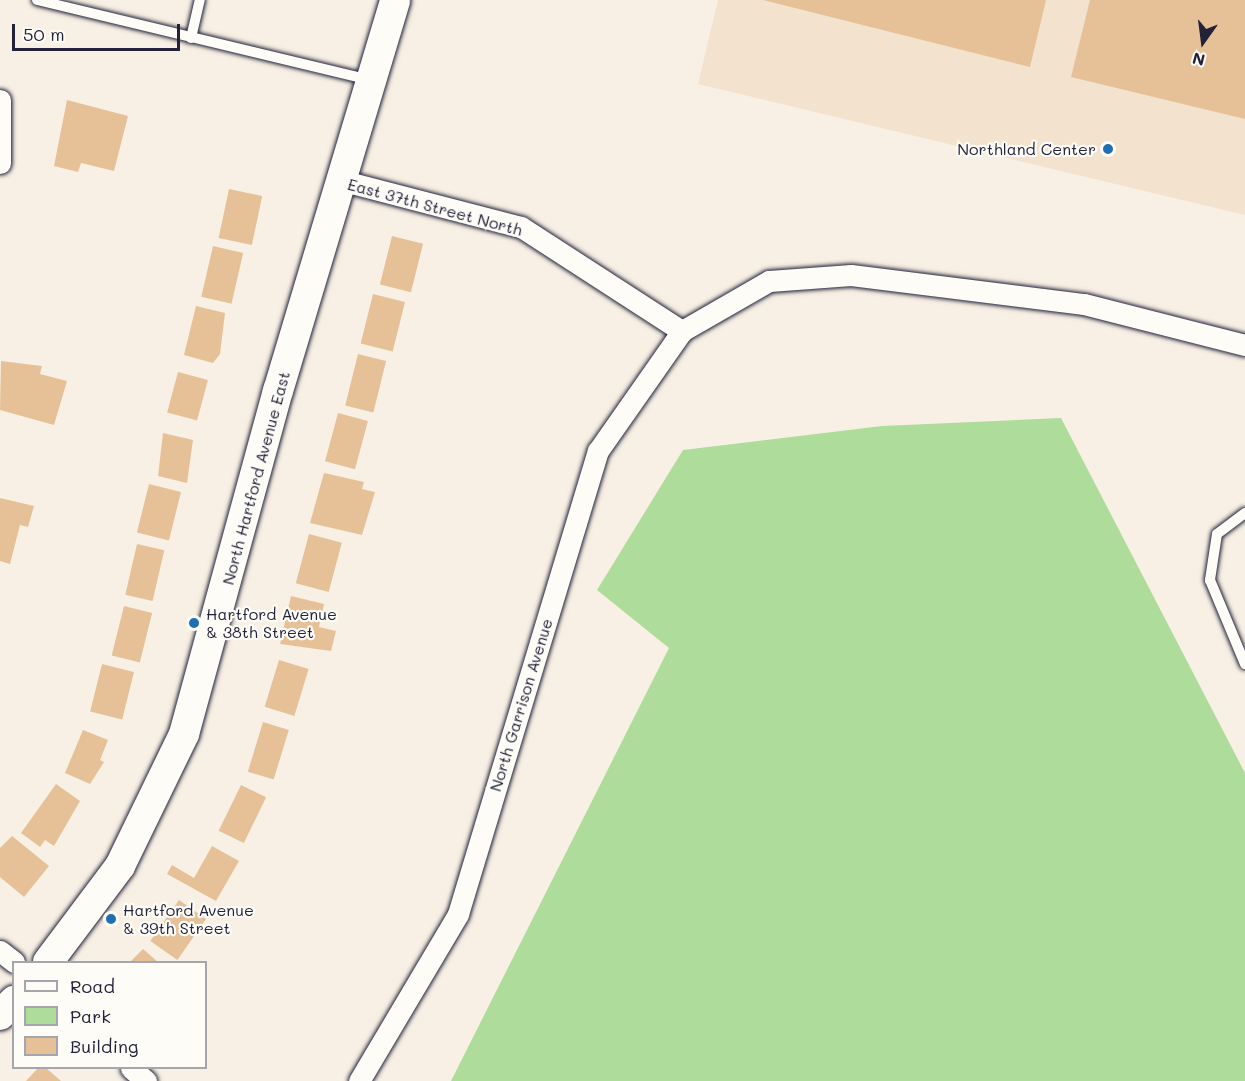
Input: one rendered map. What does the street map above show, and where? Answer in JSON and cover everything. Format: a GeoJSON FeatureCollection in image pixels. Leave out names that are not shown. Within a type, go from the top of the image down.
{"type":"FeatureCollection","features":[{"type":"Feature","properties":{"kind":"street","name":"North Hartford Avenue East"},"geometry":{"type":"LineString","coordinates":[[49,961],[120,866],[184,734],[340,180],[394,0]]}},
{"type":"Feature","properties":{"kind":"street"},"geometry":{"type":"LineString","coordinates":[[0,100],[0,163]]}},
{"type":"Feature","properties":{"kind":"street","name":"East 37th Street North"},"geometry":{"type":"LineString","coordinates":[[340,180],[521,227],[682,331]]}},
{"type":"Feature","properties":{"kind":"street"},"geometry":{"type":"LineString","coordinates":[[682,331],[736,295],[769,281],[810,274],[1084,304],[1245,345]]}},
{"type":"Feature","properties":{"kind":"street","name":"North Garrison Avenue"},"geometry":{"type":"LineString","coordinates":[[358,1081],[458,914],[598,451],[682,331]]}},
{"type":"Feature","properties":{"kind":"street"},"geometry":{"type":"LineString","coordinates":[[0,951],[12,961]]}},
{"type":"Feature","properties":{"kind":"street"},"geometry":{"type":"LineString","coordinates":[[0,1016],[12,1003]]}},
{"type":"Feature","properties":{"kind":"street"},"geometry":{"type":"LineString","coordinates":[[132,1069],[146,1081]]}},
{"type":"Feature","properties":{"kind":"lane"},"geometry":{"type":"LineString","coordinates":[[37,0],[370,80]]}},
{"type":"Feature","properties":{"kind":"lane"},"geometry":{"type":"LineString","coordinates":[[191,38],[200,0]]}},
{"type":"Feature","properties":{"kind":"lane"},"geometry":{"type":"LineString","coordinates":[[1245,513],[1217,534],[1210,580],[1245,664]]}},
{"type":"Feature","properties":{"kind":"shaded area","name":"Northland Center"},"geometry":{"type":"Polygon","coordinates":[[[718,0],[1245,0],[1245,215],[698,84],[718,0]]]}},
{"type":"Feature","properties":{"kind":"green space"},"geometry":{"type":"Polygon","coordinates":[[[1061,418],[1245,773],[1245,1081],[451,1081],[669,648],[597,590],[683,450],[882,426],[1061,418]]]}},
{"type":"Feature","properties":{"kind":"building"},"geometry":{"type":"Polygon","coordinates":[[[763,0],[1046,0],[1030,67],[763,0]]]}},
{"type":"Feature","properties":{"kind":"building"},"geometry":{"type":"Polygon","coordinates":[[[1090,0],[1245,0],[1245,119],[1071,77],[1090,0]]]}},
{"type":"Feature","properties":{"kind":"building"},"geometry":{"type":"Polygon","coordinates":[[[67,100],[128,116],[114,171],[81,163],[78,172],[54,166],[67,100]]]}},
{"type":"Feature","properties":{"kind":"building"},"geometry":{"type":"Polygon","coordinates":[[[229,189],[262,196],[252,245],[219,238],[229,189]]]}},
{"type":"Feature","properties":{"kind":"building"},"geometry":{"type":"Polygon","coordinates":[[[392,236],[423,244],[411,292],[380,285],[392,236]]]}},
{"type":"Feature","properties":{"kind":"building"},"geometry":{"type":"Polygon","coordinates":[[[213,246],[243,253],[232,304],[201,297],[213,246]]]}},
{"type":"Feature","properties":{"kind":"building"},"geometry":{"type":"Polygon","coordinates":[[[373,294],[405,302],[393,351],[361,343],[373,294]]]}},
{"type":"Feature","properties":{"kind":"building"},"geometry":{"type":"Polygon","coordinates":[[[196,306],[225,313],[220,354],[213,363],[184,355],[196,306]]]}},
{"type":"Feature","properties":{"kind":"building"},"geometry":{"type":"Polygon","coordinates":[[[358,354],[386,361],[373,412],[345,405],[358,354]]]}},
{"type":"Feature","properties":{"kind":"building"},"geometry":{"type":"Polygon","coordinates":[[[1,361],[42,366],[40,374],[67,381],[54,425],[0,410],[1,361]]]}},
{"type":"Feature","properties":{"kind":"building"},"geometry":{"type":"Polygon","coordinates":[[[178,372],[208,380],[197,421],[167,413],[178,372]]]}},
{"type":"Feature","properties":{"kind":"building"},"geometry":{"type":"Polygon","coordinates":[[[338,413],[368,421],[355,469],[325,461],[338,413]]]}},
{"type":"Feature","properties":{"kind":"building"},"geometry":{"type":"Polygon","coordinates":[[[163,433],[193,440],[187,483],[158,476],[163,433]]]}},
{"type":"Feature","properties":{"kind":"building"},"geometry":{"type":"Polygon","coordinates":[[[324,473],[364,482],[362,489],[375,492],[362,535],[310,523],[324,473]]]}},
{"type":"Feature","properties":{"kind":"building"},"geometry":{"type":"Polygon","coordinates":[[[149,484],[181,492],[169,540],[137,533],[149,484]]]}},
{"type":"Feature","properties":{"kind":"building"},"geometry":{"type":"Polygon","coordinates":[[[0,498],[34,506],[28,527],[20,525],[10,564],[0,561],[0,498]]]}},
{"type":"Feature","properties":{"kind":"building"},"geometry":{"type":"Polygon","coordinates":[[[309,534],[342,543],[329,592],[296,583],[309,534]]]}},
{"type":"Feature","properties":{"kind":"building"},"geometry":{"type":"Polygon","coordinates":[[[137,544],[164,550],[153,601],[125,595],[137,544]]]}},
{"type":"Feature","properties":{"kind":"building"},"geometry":{"type":"Polygon","coordinates":[[[291,596],[324,604],[319,627],[336,631],[331,651],[280,644],[291,596]]]}},
{"type":"Feature","properties":{"kind":"building"},"geometry":{"type":"Polygon","coordinates":[[[124,606],[152,613],[140,663],[112,655],[124,606]]]}},
{"type":"Feature","properties":{"kind":"building"},"geometry":{"type":"Polygon","coordinates":[[[279,660],[309,669],[294,716],[265,707],[279,660]]]}},
{"type":"Feature","properties":{"kind":"building"},"geometry":{"type":"Polygon","coordinates":[[[102,664],[134,672],[122,720],[90,712],[102,664]]]}},
{"type":"Feature","properties":{"kind":"building"},"geometry":{"type":"Polygon","coordinates":[[[263,722],[289,730],[274,780],[248,772],[263,722]]]}},
{"type":"Feature","properties":{"kind":"building"},"geometry":{"type":"Polygon","coordinates":[[[83,730],[108,740],[100,760],[104,762],[90,784],[65,773],[83,730]]]}},
{"type":"Feature","properties":{"kind":"building"},"geometry":{"type":"Polygon","coordinates":[[[56,784],[80,801],[54,846],[45,840],[40,847],[21,833],[56,784]]]}},
{"type":"Feature","properties":{"kind":"building"},"geometry":{"type":"Polygon","coordinates":[[[241,785],[266,797],[244,843],[219,831],[241,785]]]}},
{"type":"Feature","properties":{"kind":"building"},"geometry":{"type":"Polygon","coordinates":[[[12,836],[49,866],[24,897],[0,877],[0,848],[12,836]]]}},
{"type":"Feature","properties":{"kind":"building"},"geometry":{"type":"Polygon","coordinates":[[[212,846],[239,861],[216,901],[167,874],[172,865],[194,878],[212,846]]]}},
{"type":"Feature","properties":{"kind":"building"},"geometry":{"type":"Polygon","coordinates":[[[179,900],[206,919],[177,960],[150,941],[179,900]]]}},
{"type":"Feature","properties":{"kind":"building"},"geometry":{"type":"Polygon","coordinates":[[[143,949],[157,961],[131,961],[143,949]]]}},
{"type":"Feature","properties":{"kind":"building"},"geometry":{"type":"Polygon","coordinates":[[[37,1069],[47,1069],[61,1081],[26,1081],[37,1069]]]}},
{"type":"Feature","properties":{"kind":"place","name":"Northland Center"},"geometry":{"type":"Point","coordinates":[1108,149]}},
{"type":"Feature","properties":{"kind":"place","name":"Hartford Avenue & 38th Street"},"geometry":{"type":"Point","coordinates":[194,623]}},
{"type":"Feature","properties":{"kind":"place","name":"Hartford Avenue & 39th Street"},"geometry":{"type":"Point","coordinates":[111,919]}}]}
